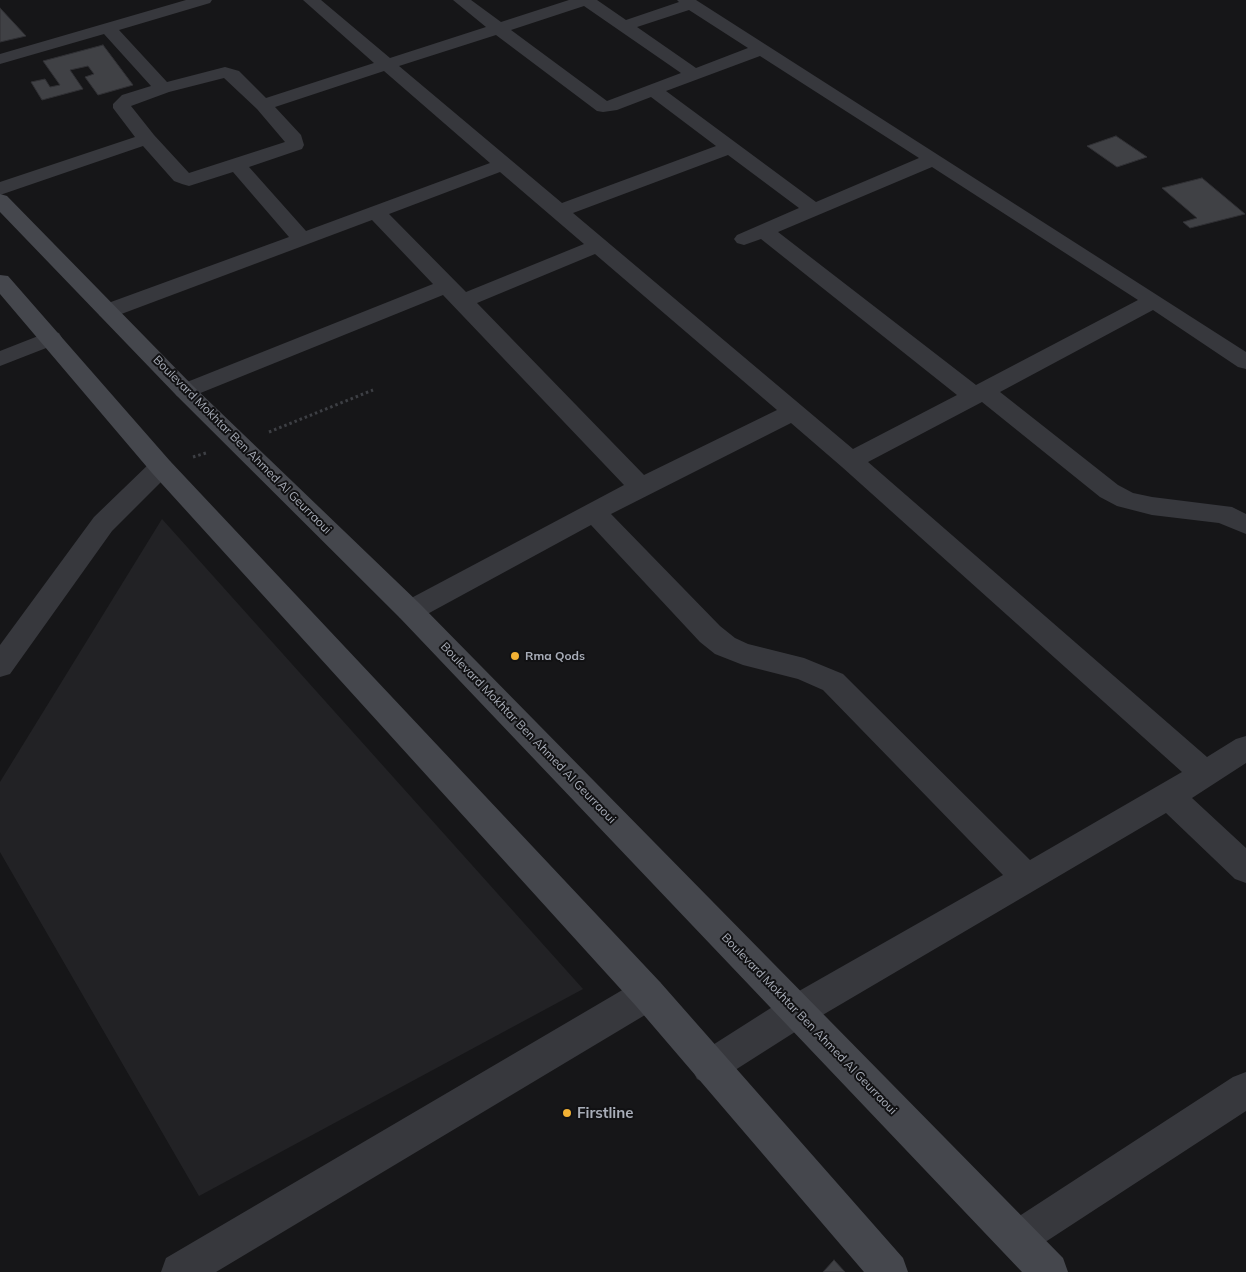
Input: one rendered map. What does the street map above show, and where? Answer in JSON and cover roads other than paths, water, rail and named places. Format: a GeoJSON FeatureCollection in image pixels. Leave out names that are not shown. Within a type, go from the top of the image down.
{"type":"FeatureCollection","features":[{"type":"Feature","properties":{"kind":"street"},"geometry":{"type":"LineString","coordinates":[[0,59],[204,0]]}},
{"type":"Feature","properties":{"kind":"street"},"geometry":{"type":"LineString","coordinates":[[311,0],[851,461],[1204,773]]}},
{"type":"Feature","properties":{"kind":"street"},"geometry":{"type":"LineString","coordinates":[[461,0],[603,107],[611,106],[762,49]]}},
{"type":"Feature","properties":{"kind":"street"},"geometry":{"type":"LineString","coordinates":[[263,105],[586,0],[694,74]]}},
{"type":"Feature","properties":{"kind":"street"},"geometry":{"type":"LineString","coordinates":[[625,26],[688,2],[1246,362]]}},
{"type":"Feature","properties":{"kind":"street"},"geometry":{"type":"LineString","coordinates":[[108,28],[162,88]]}},
{"type":"Feature","properties":{"kind":"street"},"geometry":{"type":"LineString","coordinates":[[225,72],[233,75],[294,139],[295,145],[238,166],[189,180],[181,177],[122,108],[122,104],[128,99],[162,88],[225,72]]}},
{"type":"Feature","properties":{"kind":"street"},"geometry":{"type":"LineString","coordinates":[[652,90],[813,209]]}},
{"type":"Feature","properties":{"kind":"street"},"geometry":{"type":"LineString","coordinates":[[0,189],[147,139]]}},
{"type":"Feature","properties":{"kind":"street"},"geometry":{"type":"LineString","coordinates":[[560,211],[729,148]]}},
{"type":"Feature","properties":{"kind":"street"},"geometry":{"type":"LineString","coordinates":[[934,160],[754,235],[978,394],[1109,491],[1126,500],[1152,506],[1223,514],[1246,525]]}},
{"type":"Feature","properties":{"kind":"street"},"geometry":{"type":"LineString","coordinates":[[108,311],[504,164]]}},
{"type":"Feature","properties":{"kind":"street"},"geometry":{"type":"LineString","coordinates":[[238,166],[302,239]]}},
{"type":"Feature","properties":{"kind":"street","name":"Boulevard Mokhtar Ben Ahmed Al Geurraoui"},"geometry":{"type":"LineString","coordinates":[[0,200],[185,391],[241,443],[410,611],[1049,1272]]}},
{"type":"Feature","properties":{"kind":"street"},"geometry":{"type":"LineString","coordinates":[[376,212],[641,487]]}},
{"type":"Feature","properties":{"kind":"street"},"geometry":{"type":"LineString","coordinates":[[462,302],[599,245]]}},
{"type":"Feature","properties":{"kind":"street"},"geometry":{"type":"LineString","coordinates":[[0,281],[161,467],[648,994],[709,1067],[889,1272]]}},
{"type":"Feature","properties":{"kind":"street"},"geometry":{"type":"LineString","coordinates":[[185,391],[446,286]]}},
{"type":"Feature","properties":{"kind":"street"},"geometry":{"type":"LineString","coordinates":[[851,461],[1154,301]]}},
{"type":"Feature","properties":{"kind":"street"},"geometry":{"type":"LineString","coordinates":[[0,359],[51,338]]}},
{"type":"Feature","properties":{"kind":"street"},"geometry":{"type":"LineString","coordinates":[[410,611],[641,487],[793,412]]}},
{"type":"Feature","properties":{"kind":"street"},"geometry":{"type":"LineString","coordinates":[[0,666],[103,524],[161,467]]}},
{"type":"Feature","properties":{"kind":"street"},"geometry":{"type":"LineString","coordinates":[[594,512],[710,634],[725,646],[742,654],[804,669],[833,682],[845,692],[1027,878]]}},
{"type":"Feature","properties":{"kind":"street"},"geometry":{"type":"LineString","coordinates":[[709,1067],[797,1011],[1169,796],[1246,748]]}},
{"type":"Feature","properties":{"kind":"street"},"geometry":{"type":"LineString","coordinates":[[1169,796],[1246,869]]}},
{"type":"Feature","properties":{"kind":"street"},"geometry":{"type":"LineString","coordinates":[[180,1272],[648,994]]}},
{"type":"Feature","properties":{"kind":"street"},"geometry":{"type":"LineString","coordinates":[[1017,1238],[1246,1090]]}},
{"type":"Feature","properties":{"kind":"place","name":"Rma Qods"},"geometry":{"type":"Point","coordinates":[515,656]}},
{"type":"Feature","properties":{"kind":"place","name":"Firstline"},"geometry":{"type":"Point","coordinates":[567,1113]}}]}
